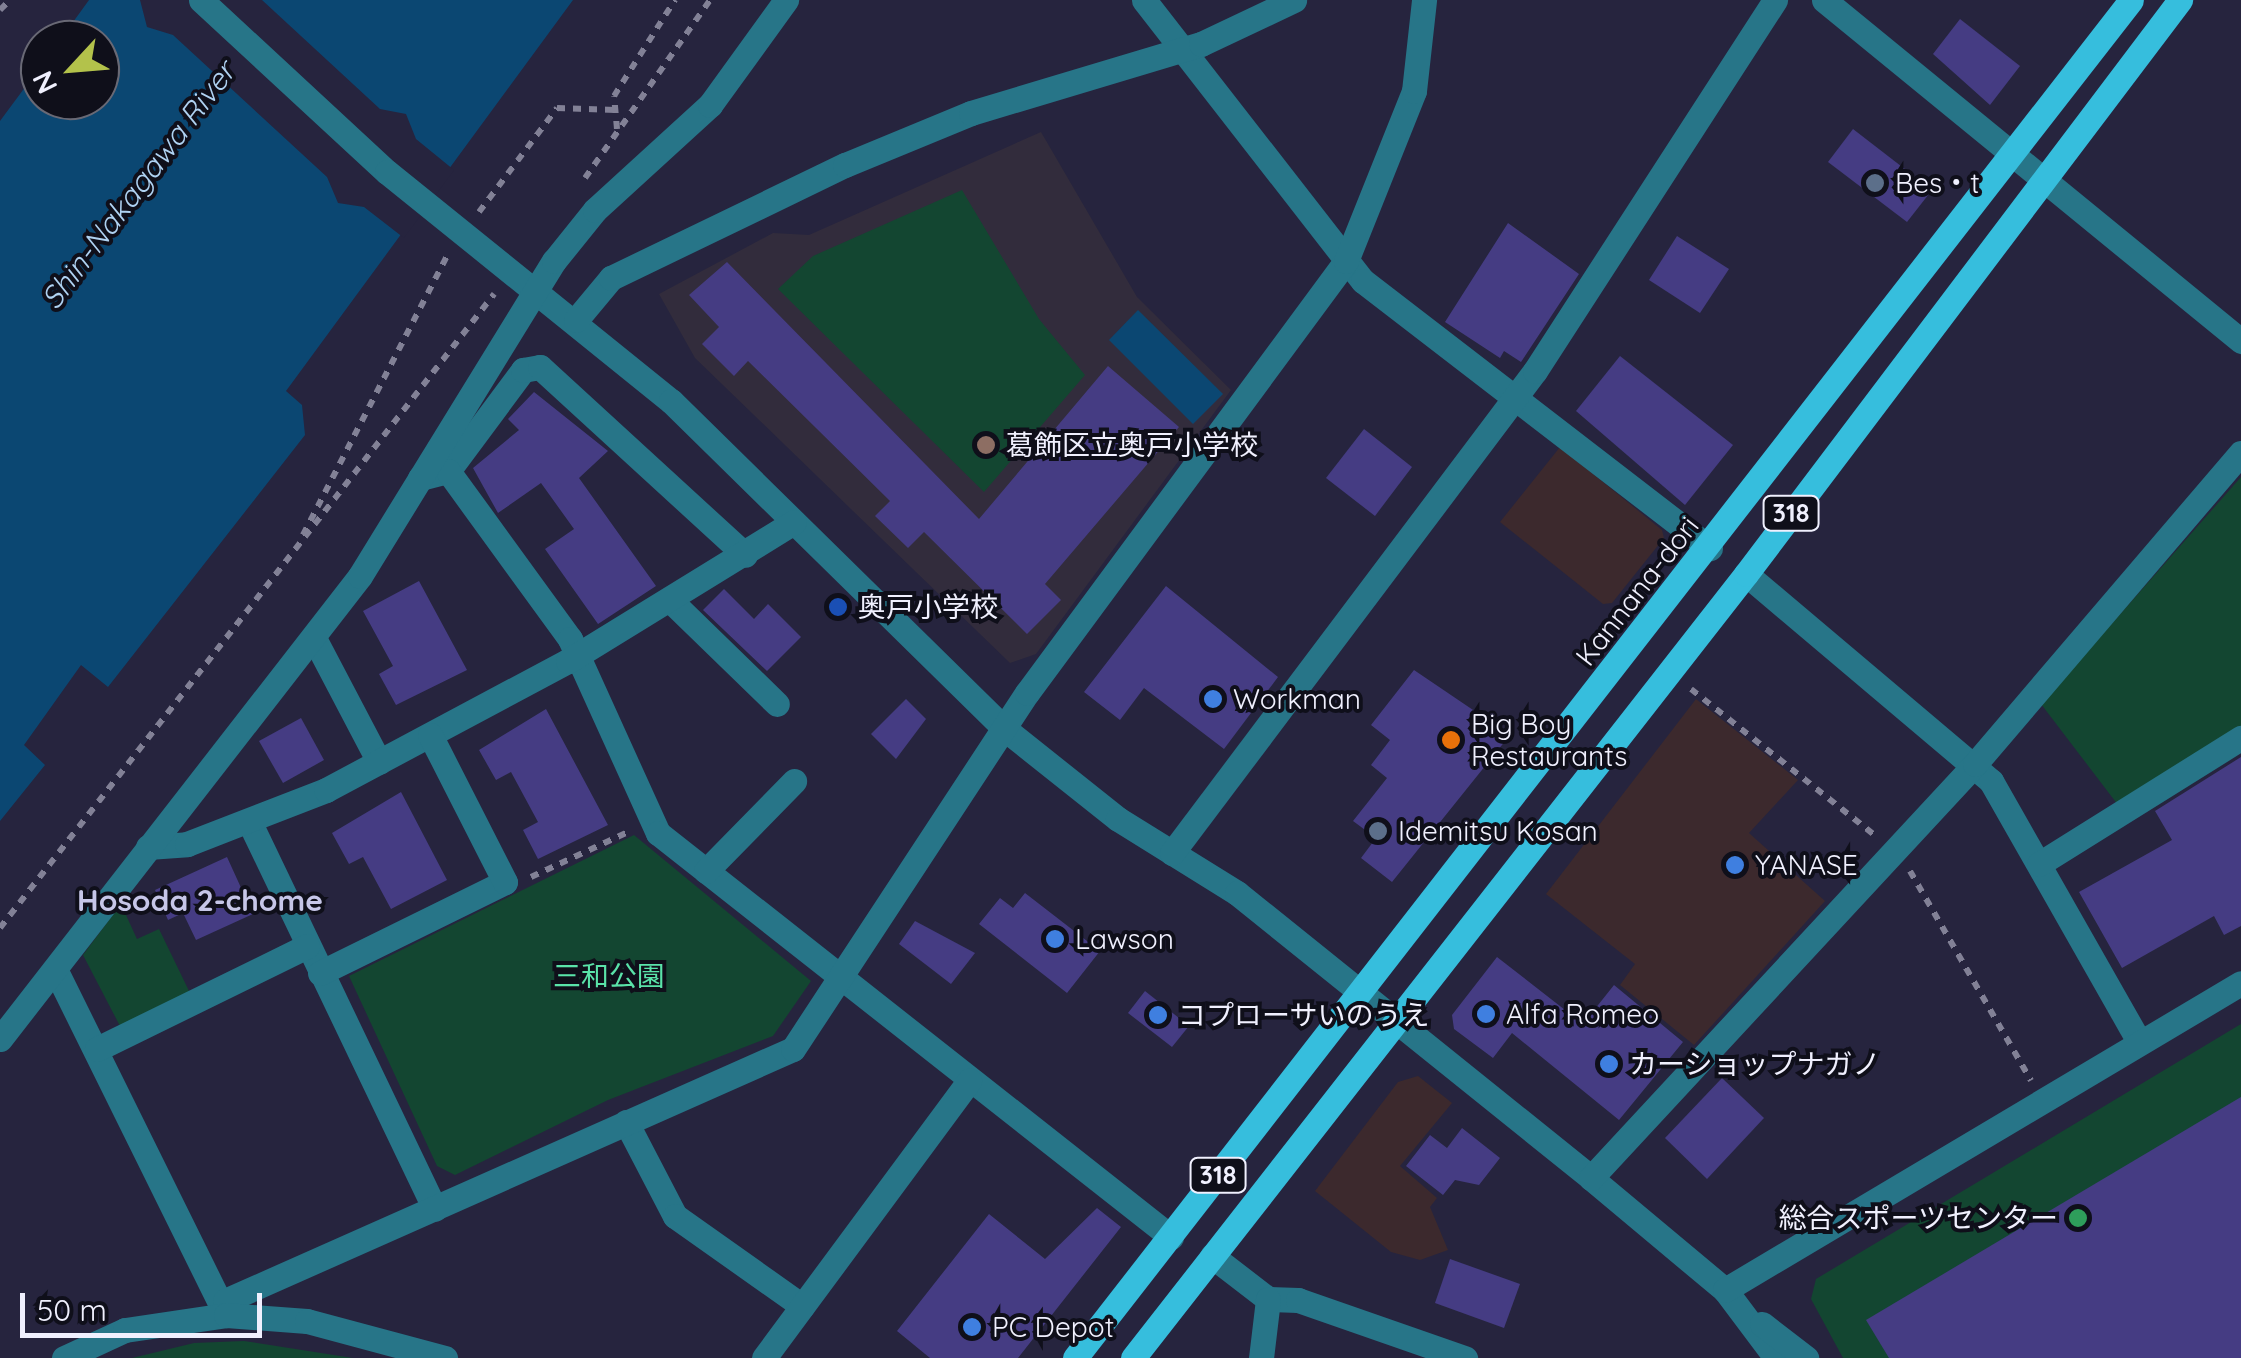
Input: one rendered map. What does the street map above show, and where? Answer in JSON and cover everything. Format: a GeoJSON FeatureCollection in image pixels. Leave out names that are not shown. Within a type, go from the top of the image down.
{"type":"FeatureCollection","features":[{"type":"Feature","properties":{"kind":"main road","name":"Kannana-dori"},"geometry":{"type":"LineString","coordinates":[[1076,1358],[1710,548],[2131,0]]}},
{"type":"Feature","properties":{"kind":"main road","name":"318"},"geometry":{"type":"LineString","coordinates":[[1132,1358],[1746,574],[2180,0]]}},
{"type":"Feature","properties":{"kind":"street"},"geometry":{"type":"LineString","coordinates":[[201,0],[387,172],[576,320],[794,522],[1006,730],[1360,992],[1806,1358]]}},
{"type":"Feature","properties":{"kind":"street"},"geometry":{"type":"LineString","coordinates":[[0,1039],[314,638],[420,478],[534,288],[595,210],[710,106],[786,0]]}},
{"type":"Feature","properties":{"kind":"street"},"geometry":{"type":"LineString","coordinates":[[1144,0],[1176,48],[1346,261],[1710,548]]}},
{"type":"Feature","properties":{"kind":"street"},"geometry":{"type":"LineString","coordinates":[[576,320],[611,278],[845,165],[971,113],[1176,48],[1294,0]]}},
{"type":"Feature","properties":{"kind":"street"},"geometry":{"type":"LineString","coordinates":[[64,1358],[125,1330],[225,1308],[793,1049],[1006,730],[1346,261],[1414,91],[1424,0]]}},
{"type":"Feature","properties":{"kind":"street"},"geometry":{"type":"LineString","coordinates":[[1172,853],[1518,394],[1775,0]]}},
{"type":"Feature","properties":{"kind":"street"},"geometry":{"type":"LineString","coordinates":[[1824,0],[2241,341]]}},
{"type":"Feature","properties":{"kind":"street"},"geometry":{"type":"LineString","coordinates":[[420,478],[448,471],[523,370],[540,367],[745,555]]}},
{"type":"Feature","properties":{"kind":"street"},"geometry":{"type":"LineString","coordinates":[[1591,1178],[1975,764],[2241,453]]}},
{"type":"Feature","properties":{"kind":"street"},"geometry":{"type":"LineString","coordinates":[[448,471],[578,656],[651,822],[840,980],[1170,1237]]}},
{"type":"Feature","properties":{"kind":"street"},"geometry":{"type":"LineString","coordinates":[[148,847],[187,844],[379,762],[578,656],[794,522]]}},
{"type":"Feature","properties":{"kind":"street"},"geometry":{"type":"LineString","coordinates":[[1746,574],[1975,764],[2039,864],[2140,1044]]}},
{"type":"Feature","properties":{"kind":"street"},"geometry":{"type":"LineString","coordinates":[[670,600],[777,704]]}},
{"type":"Feature","properties":{"kind":"street"},"geometry":{"type":"LineString","coordinates":[[314,638],[379,762]]}},
{"type":"Feature","properties":{"kind":"street"},"geometry":{"type":"LineString","coordinates":[[320,973],[505,882],[430,735]]}},
{"type":"Feature","properties":{"kind":"street"},"geometry":{"type":"LineString","coordinates":[[2039,864],[2241,738]]}},
{"type":"Feature","properties":{"kind":"street"},"geometry":{"type":"LineString","coordinates":[[706,871],[794,781]]}},
{"type":"Feature","properties":{"kind":"street"},"geometry":{"type":"LineString","coordinates":[[250,820],[306,946],[435,1209]]}},
{"type":"Feature","properties":{"kind":"street"},"geometry":{"type":"LineString","coordinates":[[97,1049],[306,946]]}},
{"type":"Feature","properties":{"kind":"street"},"geometry":{"type":"LineString","coordinates":[[56,971],[225,1308]]}},
{"type":"Feature","properties":{"kind":"street"},"geometry":{"type":"LineString","coordinates":[[1725,1290],[2241,982]]}},
{"type":"Feature","properties":{"kind":"street"},"geometry":{"type":"LineString","coordinates":[[764,1358],[969,1081]]}},
{"type":"Feature","properties":{"kind":"street"},"geometry":{"type":"LineString","coordinates":[[626,1122],[676,1216],[802,1306]]}},
{"type":"Feature","properties":{"kind":"street"},"geometry":{"type":"LineString","coordinates":[[1212,1256],[1268,1299],[1298,1300],[1465,1358]]}},
{"type":"Feature","properties":{"kind":"street"},"geometry":{"type":"LineString","coordinates":[[1261,1358],[1268,1299]]}},
{"type":"Feature","properties":{"kind":"street"},"geometry":{"type":"LineString","coordinates":[[225,1308],[307,1321],[445,1358]]}},
{"type":"Feature","properties":{"kind":"street"},"geometry":{"type":"LineString","coordinates":[[1750,1315],[1758,1358]]}},
{"type":"Feature","properties":{"kind":"street"},"geometry":{"type":"LineString","coordinates":[[1750,1315],[1776,1358]]}},
{"type":"Feature","properties":{"kind":"path"},"geometry":{"type":"LineString","coordinates":[[0,10],[10,0]]}},
{"type":"Feature","properties":{"kind":"path"},"geometry":{"type":"LineString","coordinates":[[617,131],[614,96],[675,0]]}},
{"type":"Feature","properties":{"kind":"path"},"geometry":{"type":"LineString","coordinates":[[580,184],[710,0]]}},
{"type":"Feature","properties":{"kind":"path"},"geometry":{"type":"LineString","coordinates":[[468,227],[557,108],[616,110]]}},
{"type":"Feature","properties":{"kind":"path"},"geometry":{"type":"LineString","coordinates":[[302,540],[308,514],[458,242]]}},
{"type":"Feature","properties":{"kind":"path"},"geometry":{"type":"LineString","coordinates":[[0,928],[302,540],[506,265]]}},
{"type":"Feature","properties":{"kind":"path"},"geometry":{"type":"LineString","coordinates":[[505,882],[651,822]]}},
{"type":"Feature","properties":{"kind":"shaded area","name":"葛飾区立奥戸小学校"},"geometry":{"type":"Polygon","coordinates":[[[1041,132],[1137,297],[1231,390],[1036,654],[1010,663],[695,358],[659,294],[773,233],[809,235],[1041,132]]]}},
{"type":"Feature","properties":{"kind":"shaded area"},"geometry":{"type":"Polygon","coordinates":[[[1560,447],[1662,530],[1664,538],[1612,603],[1603,604],[1500,522],[1560,447]]]}},
{"type":"Feature","properties":{"kind":"shaded area"},"geometry":{"type":"Polygon","coordinates":[[[1696,699],[1798,780],[1749,833],[1825,901],[1694,1045],[1620,985],[1635,964],[1546,894],[1696,699]]]}},
{"type":"Feature","properties":{"kind":"shaded area"},"geometry":{"type":"Polygon","coordinates":[[[1418,1076],[1452,1103],[1400,1166],[1437,1198],[1430,1207],[1448,1250],[1420,1260],[1391,1252],[1315,1191],[1398,1082],[1418,1076]]]}},
{"type":"Feature","properties":{"kind":"green space"},"geometry":{"type":"Polygon","coordinates":[[[962,190],[1039,319],[1085,375],[984,492],[778,289],[813,256],[962,190]]]}},
{"type":"Feature","properties":{"kind":"green space"},"geometry":{"type":"Polygon","coordinates":[[[2241,477],[2241,727],[2118,805],[2041,704],[2241,477]]]}},
{"type":"Feature","properties":{"kind":"green space","name":"三和公園"},"geometry":{"type":"Polygon","coordinates":[[[634,835],[811,981],[773,1036],[608,1100],[455,1175],[437,1166],[349,976],[634,835]]]}},
{"type":"Feature","properties":{"kind":"green space"},"geometry":{"type":"Polygon","coordinates":[[[121,904],[137,939],[159,929],[190,993],[121,1028],[83,955],[121,904]]]}},
{"type":"Feature","properties":{"kind":"green space","name":"総合スポーツセンター"},"geometry":{"type":"Polygon","coordinates":[[[2241,1024],[2241,1358],[1843,1358],[1811,1299],[1816,1279],[2241,1024]]]}},
{"type":"Feature","properties":{"kind":"green space"},"geometry":{"type":"Polygon","coordinates":[[[244,1341],[353,1358],[132,1358],[194,1343],[244,1341]]]}},
{"type":"Feature","properties":{"kind":"water","name":"Shin-Nakagawa River"},"geometry":{"type":"Polygon","coordinates":[[[89,0],[573,0],[286,391],[302,405],[305,435],[108,687],[81,665],[24,745],[45,765],[0,821],[0,121],[20,94],[20,120],[120,120],[120,20],[74,20],[89,0]]]}},
{"type":"Feature","properties":{"kind":"water"},"geometry":{"type":"Polygon","coordinates":[[[1138,310],[1223,394],[1193,424],[1109,340],[1138,310]]]}},
{"type":"Feature","properties":{"kind":"pier"},"geometry":{"type":"Polygon","coordinates":[[[140,0],[262,0],[380,109],[406,114],[416,139],[454,170],[404,238],[364,207],[338,203],[327,177],[173,35],[147,27],[140,0]]]}},
{"type":"Feature","properties":{"kind":"building"},"geometry":{"type":"Polygon","coordinates":[[[1960,19],[2020,66],[1990,105],[1933,54],[1960,19]]]}},
{"type":"Feature","properties":{"kind":"building"},"geometry":{"type":"Polygon","coordinates":[[[1853,129],[1932,190],[1907,222],[1828,162],[1853,129]]]}},
{"type":"Feature","properties":{"kind":"building"},"geometry":{"type":"Polygon","coordinates":[[[1508,223],[1579,274],[1521,362],[1504,351],[1500,358],[1445,322],[1508,223]]]}},
{"type":"Feature","properties":{"kind":"building"},"geometry":{"type":"Polygon","coordinates":[[[1677,236],[1729,269],[1700,313],[1649,280],[1677,236]]]}},
{"type":"Feature","properties":{"kind":"building"},"geometry":{"type":"Polygon","coordinates":[[[727,262],[979,519],[1108,366],[1179,427],[1045,584],[1061,600],[1027,634],[924,532],[908,548],[875,516],[890,501],[748,361],[734,376],[702,344],[719,327],[689,295],[727,262]]]}},
{"type":"Feature","properties":{"kind":"building"},"geometry":{"type":"Polygon","coordinates":[[[1620,356],[1733,445],[1685,505],[1576,411],[1620,356]]]}},
{"type":"Feature","properties":{"kind":"building"},"geometry":{"type":"Polygon","coordinates":[[[534,392],[608,451],[579,478],[656,586],[598,624],[545,549],[574,529],[541,483],[498,513],[473,468],[519,430],[508,419],[534,392]]]}},
{"type":"Feature","properties":{"kind":"building"},"geometry":{"type":"Polygon","coordinates":[[[1364,429],[1412,467],[1375,516],[1326,478],[1364,429]]]}},
{"type":"Feature","properties":{"kind":"building"},"geometry":{"type":"Polygon","coordinates":[[[419,581],[467,670],[396,705],[379,674],[393,666],[363,611],[419,581]]]}},
{"type":"Feature","properties":{"kind":"building"},"geometry":{"type":"Polygon","coordinates":[[[1166,586],[1278,677],[1224,749],[1144,688],[1120,720],[1084,692],[1166,586]]]}},
{"type":"Feature","properties":{"kind":"building"},"geometry":{"type":"Polygon","coordinates":[[[724,589],[754,619],[768,604],[801,637],[767,671],[703,610],[724,589]]]}},
{"type":"Feature","properties":{"kind":"building"},"geometry":{"type":"Polygon","coordinates":[[[1414,670],[1510,735],[1392,882],[1361,858],[1376,838],[1353,821],[1387,778],[1371,765],[1390,740],[1371,725],[1414,670]]]}},
{"type":"Feature","properties":{"kind":"building"},"geometry":{"type":"Polygon","coordinates":[[[906,699],[926,719],[896,759],[871,734],[906,699]]]}},
{"type":"Feature","properties":{"kind":"building"},"geometry":{"type":"Polygon","coordinates":[[[546,709],[608,825],[538,859],[523,830],[538,822],[511,772],[496,780],[479,750],[546,709]]]}},
{"type":"Feature","properties":{"kind":"building"},"geometry":{"type":"Polygon","coordinates":[[[301,718],[324,760],[283,783],[259,741],[301,718]]]}},
{"type":"Feature","properties":{"kind":"building"},"geometry":{"type":"Polygon","coordinates":[[[2241,757],[2241,926],[2224,935],[2214,916],[2122,968],[2079,892],[2172,840],[2155,811],[2241,757]]]}},
{"type":"Feature","properties":{"kind":"building"},"geometry":{"type":"Polygon","coordinates":[[[401,792],[447,880],[391,909],[363,857],[349,864],[332,833],[401,792]]]}},
{"type":"Feature","properties":{"kind":"building"},"geometry":{"type":"Polygon","coordinates":[[[227,857],[253,914],[196,940],[183,913],[168,920],[155,890],[227,857]]]}},
{"type":"Feature","properties":{"kind":"building"},"geometry":{"type":"Polygon","coordinates":[[[1025,893],[1100,951],[1067,993],[979,924],[1000,898],[1013,908],[1025,893]]]}},
{"type":"Feature","properties":{"kind":"building"},"geometry":{"type":"Polygon","coordinates":[[[915,921],[975,953],[951,984],[899,944],[915,921]]]}},
{"type":"Feature","properties":{"kind":"building"},"geometry":{"type":"Polygon","coordinates":[[[1497,957],[1583,1024],[1614,985],[1683,1042],[1619,1120],[1512,1033],[1493,1058],[1454,1029],[1452,1015],[1497,957]]]}},
{"type":"Feature","properties":{"kind":"building"},"geometry":{"type":"Polygon","coordinates":[[[1145,991],[1189,1026],[1172,1047],[1128,1013],[1145,991]]]}},
{"type":"Feature","properties":{"kind":"building"},"geometry":{"type":"Polygon","coordinates":[[[1722,1078],[1764,1118],[1707,1179],[1665,1138],[1722,1078]]]}},
{"type":"Feature","properties":{"kind":"building","name":"総合スポーツセンター"},"geometry":{"type":"Polygon","coordinates":[[[2241,1097],[2241,1358],[1889,1358],[1866,1320],[2241,1097]]]}},
{"type":"Feature","properties":{"kind":"building"},"geometry":{"type":"Polygon","coordinates":[[[1462,1128],[1500,1158],[1479,1185],[1455,1180],[1443,1195],[1406,1166],[1430,1135],[1447,1148],[1462,1128]]]}},
{"type":"Feature","properties":{"kind":"building"},"geometry":{"type":"Polygon","coordinates":[[[1097,1208],[1121,1227],[1018,1358],[930,1358],[897,1331],[989,1214],[1045,1259],[1097,1208]]]}},
{"type":"Feature","properties":{"kind":"building"},"geometry":{"type":"Polygon","coordinates":[[[1450,1259],[1520,1284],[1504,1328],[1435,1303],[1450,1259]]]}},
{"type":"Feature","properties":{"kind":"place","name":"Bes・t"},"geometry":{"type":"Point","coordinates":[1875,183]}},
{"type":"Feature","properties":{"kind":"place","name":"葛飾区立奥戸小学校"},"geometry":{"type":"Point","coordinates":[986,445]}},
{"type":"Feature","properties":{"kind":"place","name":"奥戸小学校"},"geometry":{"type":"Point","coordinates":[838,607]}},
{"type":"Feature","properties":{"kind":"place","name":"Workman"},"geometry":{"type":"Point","coordinates":[1213,699]}},
{"type":"Feature","properties":{"kind":"place","name":"Big Boy Restaurants"},"geometry":{"type":"Point","coordinates":[1451,740]}},
{"type":"Feature","properties":{"kind":"place","name":"Idemitsu Kosan"},"geometry":{"type":"Point","coordinates":[1378,831]}},
{"type":"Feature","properties":{"kind":"place","name":"YANASE"},"geometry":{"type":"Point","coordinates":[1735,865]}},
{"type":"Feature","properties":{"kind":"place","name":"Lawson"},"geometry":{"type":"Point","coordinates":[1055,939]}},
{"type":"Feature","properties":{"kind":"place","name":"Alfa Romeo"},"geometry":{"type":"Point","coordinates":[1486,1014]}},
{"type":"Feature","properties":{"kind":"place","name":"コプローサいのうえ"},"geometry":{"type":"Point","coordinates":[1158,1015]}},
{"type":"Feature","properties":{"kind":"place","name":"カーショップナガノ"},"geometry":{"type":"Point","coordinates":[1609,1064]}},
{"type":"Feature","properties":{"kind":"place","name":"総合スポーツセンター"},"geometry":{"type":"Point","coordinates":[2078,1218]}},
{"type":"Feature","properties":{"kind":"place","name":"PC Depot"},"geometry":{"type":"Point","coordinates":[972,1327]}},
{"type":"Feature","properties":{"kind":"district","name":"Hosoda 2-chome"},"geometry":{"type":"Point","coordinates":[200,900]}}]}
